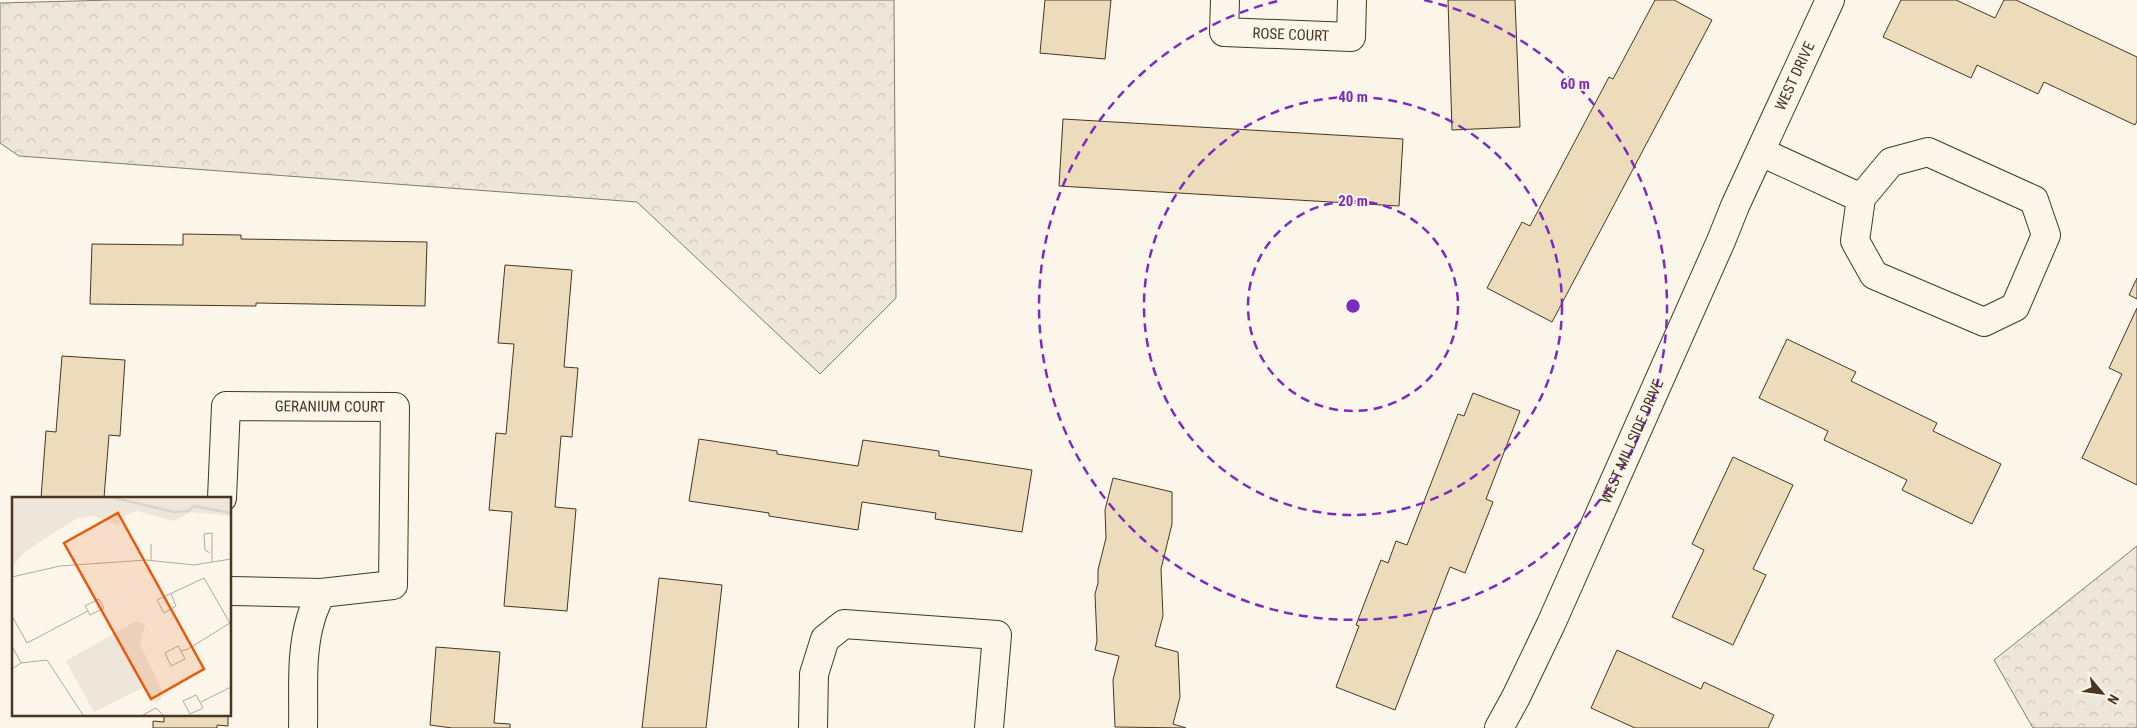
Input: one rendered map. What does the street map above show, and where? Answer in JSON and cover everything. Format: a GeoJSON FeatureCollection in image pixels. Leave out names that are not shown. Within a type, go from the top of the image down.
{"type":"FeatureCollection","features":[{"type":"Feature","properties":{"kind":"street","name":"ROSE COURT"},"geometry":{"type":"LineString","coordinates":[[1225,0],[1224,32],[1351,37],[1352,0]]}},
{"type":"Feature","properties":{"kind":"street","name":"WEST DRIVE"},"geometry":{"type":"LineString","coordinates":[[1761,152],[1830,0]]}},
{"type":"Feature","properties":{"kind":"street"},"geometry":{"type":"LineString","coordinates":[[1761,152],[1860,198]]}},
{"type":"Feature","properties":{"kind":"street","name":"WEST MILLSIDE DRIVE"},"geometry":{"type":"LineString","coordinates":[[1499,728],[1516,697],[1550,624],[1721,241],[1734,206],[1761,152]]}},
{"type":"Feature","properties":{"kind":"street"},"geometry":{"type":"LineString","coordinates":[[1928,152],[2034,200],[2046,234],[2015,307],[1984,322],[1874,275],[1855,241],[1860,198],[1891,162],[1928,152]]}},
{"type":"Feature","properties":{"kind":"street","name":"GERANIUM COURT"},"geometry":{"type":"LineString","coordinates":[[222,497],[226,406],[396,407],[393,586],[321,593],[231,591]]}},
{"type":"Feature","properties":{"kind":"street"},"geometry":{"type":"LineString","coordinates":[[303,728],[302,672],[305,645],[311,618],[321,593]]}},
{"type":"Feature","properties":{"kind":"street"},"geometry":{"type":"LineString","coordinates":[[813,728],[814,674],[825,639],[844,624],[997,635],[989,728]]}},
{"type":"Feature","properties":{"kind":"green space"},"geometry":{"type":"Polygon","coordinates":[[[113,0],[894,0],[896,298],[820,374],[637,202],[19,156],[0,143],[0,3],[113,0]]]}},
{"type":"Feature","properties":{"kind":"green space"},"geometry":{"type":"Polygon","coordinates":[[[2137,546],[2137,728],[2033,728],[1994,660],[2137,546]]]}},
{"type":"Feature","properties":{"kind":"building"},"geometry":{"type":"Polygon","coordinates":[[[1045,0],[1111,0],[1105,59],[1040,53],[1045,0]]]}},
{"type":"Feature","properties":{"kind":"building"},"geometry":{"type":"Polygon","coordinates":[[[1448,0],[1515,0],[1520,127],[1452,130],[1448,0]]]}},
{"type":"Feature","properties":{"kind":"building"},"geometry":{"type":"Polygon","coordinates":[[[1655,0],[1674,0],[1712,20],[1552,322],[1487,288],[1522,222],[1530,226],[1609,77],[1613,79],[1655,0]]]}},
{"type":"Feature","properties":{"kind":"building"},"geometry":{"type":"Polygon","coordinates":[[[1901,0],[1956,0],[1995,18],[2004,0],[2016,0],[2137,57],[2137,121],[2135,125],[2044,82],[2038,94],[1977,65],[1971,78],[1883,37],[1901,0]]]}},
{"type":"Feature","properties":{"kind":"building"},"geometry":{"type":"Polygon","coordinates":[[[1063,119],[1403,139],[1399,206],[1059,186],[1063,119]]]}},
{"type":"Feature","properties":{"kind":"building"},"geometry":{"type":"Polygon","coordinates":[[[183,234],[241,235],[241,239],[427,242],[425,306],[256,303],[256,306],[90,304],[92,244],[183,245],[183,234]]]}},
{"type":"Feature","properties":{"kind":"building"},"geometry":{"type":"Polygon","coordinates":[[[505,265],[572,270],[564,367],[578,368],[572,437],[561,436],[555,507],[576,509],[567,611],[504,606],[512,512],[489,510],[496,433],[506,434],[514,344],[498,343],[505,265]]]}},
{"type":"Feature","properties":{"kind":"building"},"geometry":{"type":"Polygon","coordinates":[[[2137,278],[2137,299],[2129,295],[2137,278]]]}},
{"type":"Feature","properties":{"kind":"building"},"geometry":{"type":"Polygon","coordinates":[[[2137,308],[2137,485],[2082,458],[2122,374],[2109,368],[2137,308]]]}},
{"type":"Feature","properties":{"kind":"building"},"geometry":{"type":"Polygon","coordinates":[[[1787,339],[1856,372],[1851,381],[1937,423],[1933,431],[2001,464],[1972,524],[1902,490],[1907,480],[1824,440],[1828,431],[1759,398],[1787,339]]]}},
{"type":"Feature","properties":{"kind":"building"},"geometry":{"type":"Polygon","coordinates":[[[62,356],[125,360],[120,436],[109,435],[104,497],[41,497],[46,431],[56,432],[62,356]]]}},
{"type":"Feature","properties":{"kind":"building"},"geometry":{"type":"Polygon","coordinates":[[[1473,393],[1520,411],[1486,499],[1493,502],[1465,573],[1450,567],[1395,710],[1336,687],[1359,626],[1356,625],[1381,560],[1388,563],[1396,541],[1407,545],[1458,414],[1464,416],[1473,393]]]}},
{"type":"Feature","properties":{"kind":"building"},"geometry":{"type":"Polygon","coordinates":[[[699,439],[777,451],[777,454],[858,466],[863,440],[939,451],[939,456],[1032,470],[1022,532],[935,519],[936,513],[862,502],[858,530],[769,516],[769,513],[689,501],[699,439]]]}},
{"type":"Feature","properties":{"kind":"building"},"geometry":{"type":"Polygon","coordinates":[[[1733,457],[1793,485],[1753,569],[1766,575],[1733,645],[1672,617],[1704,550],[1692,544],[1733,457]]]}},
{"type":"Feature","properties":{"kind":"building"},"geometry":{"type":"Polygon","coordinates":[[[1113,478],[1172,492],[1172,524],[1161,569],[1163,616],[1155,646],[1178,652],[1180,697],[1173,724],[1186,728],[1115,727],[1113,680],[1119,656],[1095,650],[1097,641],[1095,594],[1098,583],[1098,570],[1106,538],[1105,510],[1113,478]]]}},
{"type":"Feature","properties":{"kind":"building"},"geometry":{"type":"Polygon","coordinates":[[[659,578],[722,585],[706,728],[642,728],[659,578]]]}},
{"type":"Feature","properties":{"kind":"building"},"geometry":{"type":"Polygon","coordinates":[[[436,647],[500,652],[494,723],[510,724],[510,728],[452,728],[430,725],[436,647]]]}},
{"type":"Feature","properties":{"kind":"building"},"geometry":{"type":"Polygon","coordinates":[[[1617,650],[1701,689],[1704,682],[1774,715],[1768,728],[1635,728],[1591,708],[1617,650]]]}},
{"type":"Feature","properties":{"kind":"building"},"geometry":{"type":"Polygon","coordinates":[[[164,716],[228,716],[228,726],[217,725],[217,728],[153,728],[153,721],[164,722],[164,716]]]}}]}
